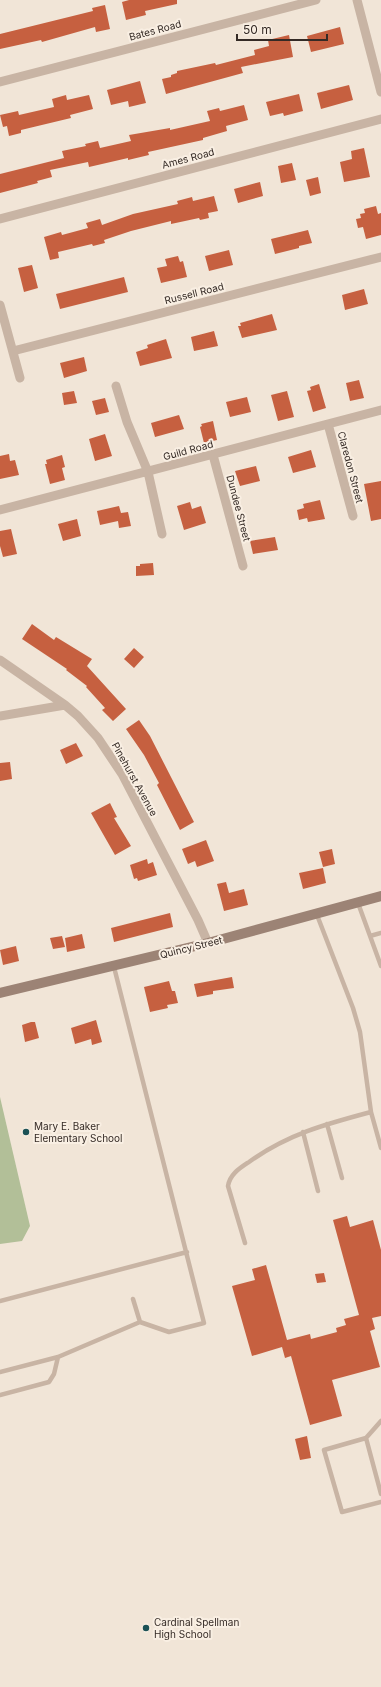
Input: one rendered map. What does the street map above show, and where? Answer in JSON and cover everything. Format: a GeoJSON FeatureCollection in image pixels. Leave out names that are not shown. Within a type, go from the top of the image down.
{"type":"FeatureCollection","features":[{"type":"Feature","properties":{"kind":"main road","name":"Quincy Street"},"geometry":{"type":"LineString","coordinates":[[0,993],[208,943],[317,915],[381,896]]}},
{"type":"Feature","properties":{"kind":"street","name":"Bates Road"},"geometry":{"type":"LineString","coordinates":[[0,82],[316,0]]}},
{"type":"Feature","properties":{"kind":"street"},"geometry":{"type":"LineString","coordinates":[[357,0],[381,92]]}},
{"type":"Feature","properties":{"kind":"street","name":"Ames Road"},"geometry":{"type":"LineString","coordinates":[[0,219],[381,119]]}},
{"type":"Feature","properties":{"kind":"street","name":"Russell Road"},"geometry":{"type":"LineString","coordinates":[[12,351],[381,257]]}},
{"type":"Feature","properties":{"kind":"street"},"geometry":{"type":"LineString","coordinates":[[0,305],[20,378]]}},
{"type":"Feature","properties":{"kind":"street"},"geometry":{"type":"LineString","coordinates":[[116,386],[127,422],[148,472],[162,534]]}},
{"type":"Feature","properties":{"kind":"street","name":"Guild Road"},"geometry":{"type":"LineString","coordinates":[[0,510],[381,410]]}},
{"type":"Feature","properties":{"kind":"street","name":"Claredon Street"},"geometry":{"type":"LineString","coordinates":[[328,424],[353,516]]}},
{"type":"Feature","properties":{"kind":"street","name":"Dundee Street"},"geometry":{"type":"LineString","coordinates":[[213,455],[243,566]]}},
{"type":"Feature","properties":{"kind":"street","name":"Pinehurst Avenue"},"geometry":{"type":"LineString","coordinates":[[0,660],[65,705],[89,727],[114,760],[198,920],[208,943]]}},
{"type":"Feature","properties":{"kind":"street"},"geometry":{"type":"LineString","coordinates":[[0,716],[65,705]]}},
{"type":"Feature","properties":{"kind":"lane"},"geometry":{"type":"LineString","coordinates":[[358,903],[381,966]]}},
{"type":"Feature","properties":{"kind":"lane"},"geometry":{"type":"LineString","coordinates":[[317,915],[353,1008],[360,1032],[371,1112],[381,1148]]}},
{"type":"Feature","properties":{"kind":"lane"},"geometry":{"type":"LineString","coordinates":[[370,936],[381,933]]}},
{"type":"Feature","properties":{"kind":"lane"},"geometry":{"type":"LineString","coordinates":[[0,1372],[58,1357],[140,1322],[169,1332],[204,1323],[114,966]]}},
{"type":"Feature","properties":{"kind":"lane"},"geometry":{"type":"LineString","coordinates":[[245,1243],[228,1186],[229,1179],[235,1172],[265,1151],[303,1132],[371,1112]]}},
{"type":"Feature","properties":{"kind":"lane"},"geometry":{"type":"LineString","coordinates":[[327,1124],[342,1178]]}},
{"type":"Feature","properties":{"kind":"lane"},"geometry":{"type":"LineString","coordinates":[[303,1132],[318,1191]]}},
{"type":"Feature","properties":{"kind":"lane"},"geometry":{"type":"LineString","coordinates":[[0,1300],[187,1252]]}},
{"type":"Feature","properties":{"kind":"lane"},"geometry":{"type":"LineString","coordinates":[[134,1299],[140,1322]]}},
{"type":"Feature","properties":{"kind":"lane"},"geometry":{"type":"LineString","coordinates":[[0,1395],[49,1382],[54,1374],[58,1357]]}},
{"type":"Feature","properties":{"kind":"lane"},"geometry":{"type":"LineString","coordinates":[[381,1421],[366,1438],[324,1450],[342,1512],[381,1502]]}},
{"type":"Feature","properties":{"kind":"lane"},"geometry":{"type":"LineString","coordinates":[[366,1438],[381,1494]]}},
{"type":"Feature","properties":{"kind":"green space"},"geometry":{"type":"Polygon","coordinates":[[[0,1097],[30,1226],[22,1241],[0,1244],[0,1097]]]}},
{"type":"Feature","properties":{"kind":"building"},"geometry":{"type":"Polygon","coordinates":[[[129,0],[177,0],[177,4],[145,11],[146,15],[126,20],[122,2],[129,0]]]}},
{"type":"Feature","properties":{"kind":"building"},"geometry":{"type":"Polygon","coordinates":[[[105,5],[110,29],[96,32],[95,27],[42,42],[41,40],[0,49],[0,34],[93,11],[92,8],[105,5]]]}},
{"type":"Feature","properties":{"kind":"building"},"geometry":{"type":"Polygon","coordinates":[[[340,27],[344,44],[311,52],[307,36],[340,27]]]}},
{"type":"Feature","properties":{"kind":"building"},"geometry":{"type":"Polygon","coordinates":[[[289,35],[293,57],[241,67],[243,73],[166,94],[162,79],[171,77],[171,75],[177,73],[177,71],[215,63],[216,65],[255,55],[254,50],[269,46],[268,40],[289,35]]]}},
{"type":"Feature","properties":{"kind":"building"},"geometry":{"type":"Polygon","coordinates":[[[140,81],[146,103],[129,107],[128,101],[111,105],[107,90],[140,81]]]}},
{"type":"Feature","properties":{"kind":"building"},"geometry":{"type":"Polygon","coordinates":[[[349,85],[353,100],[321,109],[317,93],[349,85]]]}},
{"type":"Feature","properties":{"kind":"building"},"geometry":{"type":"Polygon","coordinates":[[[299,94],[303,111],[284,116],[283,113],[270,116],[266,102],[299,94]]]}},
{"type":"Feature","properties":{"kind":"building"},"geometry":{"type":"Polygon","coordinates":[[[66,95],[67,100],[89,95],[93,109],[70,115],[71,118],[21,130],[21,133],[9,136],[7,126],[3,127],[0,115],[18,111],[19,115],[54,107],[52,99],[66,95]]]}},
{"type":"Feature","properties":{"kind":"building"},"geometry":{"type":"Polygon","coordinates":[[[244,105],[248,120],[226,126],[227,131],[203,138],[203,140],[148,152],[149,155],[128,160],[128,158],[89,167],[88,162],[50,170],[52,177],[37,181],[38,183],[0,193],[0,174],[64,158],[62,151],[86,146],[85,144],[98,141],[100,148],[131,141],[129,135],[170,128],[170,130],[210,121],[207,111],[219,108],[220,111],[244,105]]]}},
{"type":"Feature","properties":{"kind":"building"},"geometry":{"type":"Polygon","coordinates":[[[364,148],[370,177],[344,182],[340,162],[352,159],[351,151],[364,148]]]}},
{"type":"Feature","properties":{"kind":"building"},"geometry":{"type":"Polygon","coordinates":[[[292,163],[296,180],[281,183],[278,166],[292,163]]]}},
{"type":"Feature","properties":{"kind":"building"},"geometry":{"type":"Polygon","coordinates":[[[318,177],[321,193],[310,196],[306,180],[318,177]]]}},
{"type":"Feature","properties":{"kind":"building"},"geometry":{"type":"Polygon","coordinates":[[[260,182],[263,196],[238,203],[234,189],[260,182]]]}},
{"type":"Feature","properties":{"kind":"building"},"geometry":{"type":"Polygon","coordinates":[[[214,196],[218,211],[208,213],[209,218],[200,220],[199,218],[171,224],[171,221],[131,231],[104,240],[105,243],[93,246],[92,244],[58,252],[59,258],[50,260],[44,237],[61,232],[62,235],[88,228],[86,223],[100,219],[102,225],[133,214],[178,204],[177,201],[192,197],[193,201],[214,196]]]}},
{"type":"Feature","properties":{"kind":"building"},"geometry":{"type":"Polygon","coordinates":[[[376,206],[378,214],[381,213],[381,235],[366,239],[363,227],[358,228],[356,219],[361,218],[360,214],[365,213],[364,209],[376,206]]]}},
{"type":"Feature","properties":{"kind":"building"},"geometry":{"type":"Polygon","coordinates":[[[308,230],[312,243],[275,254],[271,239],[308,230]]]}},
{"type":"Feature","properties":{"kind":"building"},"geometry":{"type":"Polygon","coordinates":[[[229,250],[233,265],[209,271],[205,256],[229,250]]]}},
{"type":"Feature","properties":{"kind":"building"},"geometry":{"type":"Polygon","coordinates":[[[178,256],[180,262],[183,261],[187,277],[161,283],[157,268],[167,266],[165,259],[178,256]]]}},
{"type":"Feature","properties":{"kind":"building"},"geometry":{"type":"Polygon","coordinates":[[[32,265],[38,288],[24,292],[18,268],[32,265]]]}},
{"type":"Feature","properties":{"kind":"building"},"geometry":{"type":"Polygon","coordinates":[[[124,277],[128,292],[60,309],[56,294],[124,277]]]}},
{"type":"Feature","properties":{"kind":"building"},"geometry":{"type":"Polygon","coordinates":[[[364,289],[368,304],[345,310],[342,295],[364,289]]]}},
{"type":"Feature","properties":{"kind":"building"},"geometry":{"type":"Polygon","coordinates":[[[272,314],[277,330],[242,338],[238,326],[241,326],[240,323],[272,314]]]}},
{"type":"Feature","properties":{"kind":"building"},"geometry":{"type":"Polygon","coordinates":[[[214,331],[218,346],[194,351],[191,337],[214,331]]]}},
{"type":"Feature","properties":{"kind":"building"},"geometry":{"type":"Polygon","coordinates":[[[166,339],[172,358],[140,366],[136,352],[148,348],[147,345],[166,339]]]}},
{"type":"Feature","properties":{"kind":"building"},"geometry":{"type":"Polygon","coordinates":[[[84,357],[87,371],[64,378],[60,363],[84,357]]]}},
{"type":"Feature","properties":{"kind":"building"},"geometry":{"type":"Polygon","coordinates":[[[359,380],[364,398],[350,401],[346,383],[359,380]]]}},
{"type":"Feature","properties":{"kind":"building"},"geometry":{"type":"Polygon","coordinates":[[[319,384],[326,408],[313,412],[307,391],[311,390],[310,387],[319,384]]]}},
{"type":"Feature","properties":{"kind":"building"},"geometry":{"type":"Polygon","coordinates":[[[74,391],[77,403],[64,405],[62,393],[74,391]]]}},
{"type":"Feature","properties":{"kind":"building"},"geometry":{"type":"Polygon","coordinates":[[[287,391],[294,417],[278,421],[271,395],[287,391]]]}},
{"type":"Feature","properties":{"kind":"building"},"geometry":{"type":"Polygon","coordinates":[[[247,397],[251,412],[230,417],[226,402],[247,397]]]}},
{"type":"Feature","properties":{"kind":"building"},"geometry":{"type":"Polygon","coordinates":[[[105,398],[109,412],[96,415],[92,401],[105,398]]]}},
{"type":"Feature","properties":{"kind":"building"},"geometry":{"type":"Polygon","coordinates":[[[179,415],[184,429],[155,437],[151,423],[179,415]]]}},
{"type":"Feature","properties":{"kind":"building"},"geometry":{"type":"Polygon","coordinates":[[[213,421],[217,440],[204,443],[200,427],[202,426],[201,424],[213,421]]]}},
{"type":"Feature","properties":{"kind":"building"},"geometry":{"type":"Polygon","coordinates":[[[105,434],[112,456],[95,461],[89,439],[105,434]]]}},
{"type":"Feature","properties":{"kind":"building"},"geometry":{"type":"Polygon","coordinates":[[[311,450],[316,467],[293,473],[288,457],[311,450]]]}},
{"type":"Feature","properties":{"kind":"building"},"geometry":{"type":"Polygon","coordinates":[[[9,454],[10,461],[15,460],[19,475],[0,479],[0,456],[9,454]]]}},
{"type":"Feature","properties":{"kind":"building"},"geometry":{"type":"Polygon","coordinates":[[[62,455],[65,467],[62,468],[65,480],[50,484],[45,464],[47,464],[46,460],[62,455]]]}},
{"type":"Feature","properties":{"kind":"building"},"geometry":{"type":"Polygon","coordinates":[[[256,466],[260,481],[240,486],[235,471],[256,466]]]}},
{"type":"Feature","properties":{"kind":"building"},"geometry":{"type":"Polygon","coordinates":[[[381,481],[381,519],[371,521],[364,484],[381,481]]]}},
{"type":"Feature","properties":{"kind":"building"},"geometry":{"type":"Polygon","coordinates":[[[320,500],[325,519],[308,522],[307,518],[299,520],[297,510],[304,508],[303,504],[320,500]]]}},
{"type":"Feature","properties":{"kind":"building"},"geometry":{"type":"Polygon","coordinates":[[[190,502],[192,509],[201,506],[206,523],[184,530],[177,506],[190,502]]]}},
{"type":"Feature","properties":{"kind":"building"},"geometry":{"type":"Polygon","coordinates":[[[119,506],[121,513],[128,512],[131,526],[119,528],[118,521],[100,525],[97,511],[119,506]]]}},
{"type":"Feature","properties":{"kind":"building"},"geometry":{"type":"Polygon","coordinates":[[[77,519],[81,536],[63,541],[58,524],[77,519]]]}},
{"type":"Feature","properties":{"kind":"building"},"geometry":{"type":"Polygon","coordinates":[[[11,529],[17,554],[3,557],[0,546],[0,531],[11,529]]]}},
{"type":"Feature","properties":{"kind":"building"},"geometry":{"type":"Polygon","coordinates":[[[275,537],[278,550],[253,554],[250,541],[275,537]]]}},
{"type":"Feature","properties":{"kind":"building"},"geometry":{"type":"Polygon","coordinates":[[[153,563],[154,575],[136,576],[136,566],[140,566],[140,564],[153,563]]]}},
{"type":"Feature","properties":{"kind":"building"},"geometry":{"type":"Polygon","coordinates":[[[32,624],[54,640],[56,637],[92,659],[87,666],[126,709],[113,721],[102,710],[105,708],[86,687],[87,686],[66,670],[67,669],[22,639],[32,624]]]}},
{"type":"Feature","properties":{"kind":"building"},"geometry":{"type":"Polygon","coordinates":[[[134,648],[144,657],[134,668],[124,659],[134,648]]]}},
{"type":"Feature","properties":{"kind":"building"},"geometry":{"type":"Polygon","coordinates":[[[139,720],[150,736],[194,822],[180,830],[157,785],[159,783],[144,755],[126,729],[139,720]]]}},
{"type":"Feature","properties":{"kind":"building"},"geometry":{"type":"Polygon","coordinates":[[[76,743],[83,756],[66,764],[60,750],[76,743]]]}},
{"type":"Feature","properties":{"kind":"building"},"geometry":{"type":"Polygon","coordinates":[[[10,762],[12,779],[0,781],[0,763],[10,762]]]}},
{"type":"Feature","properties":{"kind":"building"},"geometry":{"type":"Polygon","coordinates":[[[110,803],[117,817],[114,818],[131,846],[115,855],[91,813],[110,803]]]}},
{"type":"Feature","properties":{"kind":"building"},"geometry":{"type":"Polygon","coordinates":[[[206,840],[214,861],[197,867],[195,861],[188,864],[182,849],[206,840]]]}},
{"type":"Feature","properties":{"kind":"building"},"geometry":{"type":"Polygon","coordinates":[[[332,849],[335,864],[323,867],[319,852],[332,849]]]}},
{"type":"Feature","properties":{"kind":"building"},"geometry":{"type":"Polygon","coordinates":[[[147,859],[148,864],[153,862],[157,875],[138,881],[137,878],[134,879],[130,865],[147,859]]]}},
{"type":"Feature","properties":{"kind":"building"},"geometry":{"type":"Polygon","coordinates":[[[323,868],[326,883],[303,889],[299,873],[323,868]]]}},
{"type":"Feature","properties":{"kind":"building"},"geometry":{"type":"Polygon","coordinates":[[[226,882],[229,893],[244,889],[248,905],[224,911],[217,884],[226,882]]]}},
{"type":"Feature","properties":{"kind":"building"},"geometry":{"type":"Polygon","coordinates":[[[170,913],[173,927],[114,942],[111,928],[170,913]]]}},
{"type":"Feature","properties":{"kind":"building"},"geometry":{"type":"Polygon","coordinates":[[[82,934],[85,948],[67,952],[65,938],[82,934]]]}},
{"type":"Feature","properties":{"kind":"building"},"geometry":{"type":"Polygon","coordinates":[[[62,936],[65,947],[53,949],[50,938],[62,936]]]}},
{"type":"Feature","properties":{"kind":"building"},"geometry":{"type":"Polygon","coordinates":[[[16,946],[19,961],[3,965],[0,950],[16,946]]]}},
{"type":"Feature","properties":{"kind":"building"},"geometry":{"type":"Polygon","coordinates":[[[232,977],[234,988],[213,991],[213,994],[197,997],[194,984],[232,977]]]}},
{"type":"Feature","properties":{"kind":"building"},"geometry":{"type":"Polygon","coordinates":[[[169,981],[172,991],[175,991],[178,1003],[167,1005],[168,1008],[150,1012],[144,987],[169,981]]]}},
{"type":"Feature","properties":{"kind":"building"},"geometry":{"type":"Polygon","coordinates":[[[96,1020],[102,1042],[92,1045],[91,1039],[75,1044],[71,1028],[96,1020]]]}},
{"type":"Feature","properties":{"kind":"building"},"geometry":{"type":"Polygon","coordinates":[[[35,1022],[39,1038],[25,1042],[22,1025],[35,1022]]]}},
{"type":"Feature","properties":{"kind":"building"},"geometry":{"type":"Polygon","coordinates":[[[347,1216],[350,1227],[373,1220],[381,1250],[381,1316],[372,1318],[375,1329],[370,1331],[380,1367],[332,1380],[342,1416],[310,1425],[291,1356],[285,1358],[282,1347],[252,1356],[232,1286],[255,1280],[252,1269],[266,1265],[287,1340],[310,1334],[311,1339],[337,1332],[336,1328],[346,1325],[344,1319],[359,1315],[333,1220],[347,1216]]]}},
{"type":"Feature","properties":{"kind":"building"},"geometry":{"type":"Polygon","coordinates":[[[324,1273],[326,1282],[317,1283],[315,1274],[324,1273]]]}},
{"type":"Feature","properties":{"kind":"building"},"geometry":{"type":"Polygon","coordinates":[[[307,1436],[311,1458],[300,1460],[295,1439],[307,1436]]]}},
{"type":"Feature","properties":{"kind":"place","name":"Mary E. Baker Elementary School"},"geometry":{"type":"Point","coordinates":[26,1132]}},
{"type":"Feature","properties":{"kind":"place","name":"Cardinal Spellman High School"},"geometry":{"type":"Point","coordinates":[146,1628]}}]}
